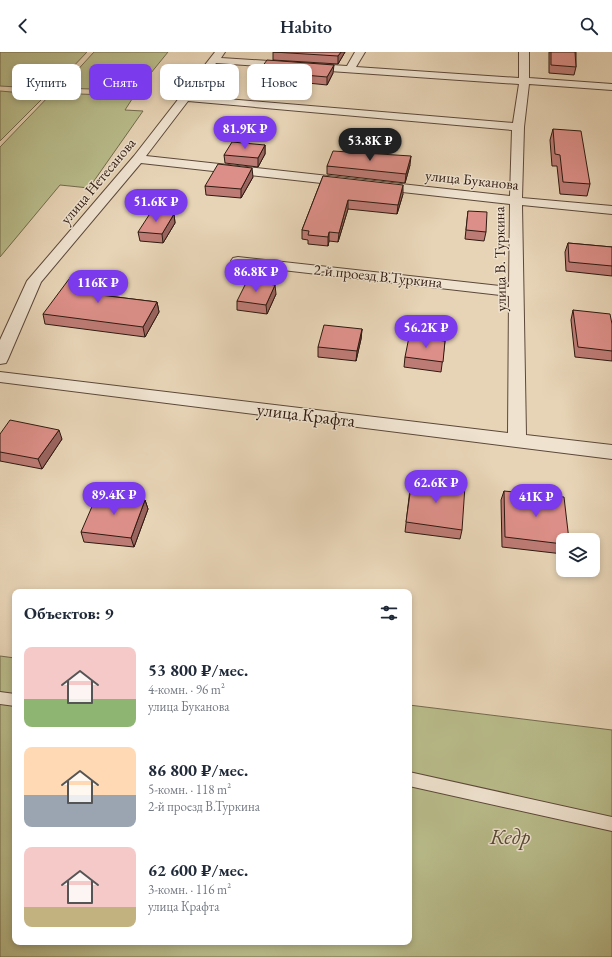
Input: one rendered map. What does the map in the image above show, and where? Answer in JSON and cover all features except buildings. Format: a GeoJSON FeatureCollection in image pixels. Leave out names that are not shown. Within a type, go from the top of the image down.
{"type":"FeatureCollection","features":[{"type":"Feature","properties":{"kind":"street"},"geometry":{"type":"LineString","coordinates":[[350,69],[360,52]]}},
{"type":"Feature","properties":{"kind":"street","name":"улица В. Туркина"},"geometry":{"type":"LineString","coordinates":[[517,441],[516,201],[518,127],[524,81],[524,52]]}},
{"type":"Feature","properties":{"kind":"street"},"geometry":{"type":"LineString","coordinates":[[217,56],[350,69],[612,87]]}},
{"type":"Feature","properties":{"kind":"street","name":"улица Нетесанова"},"geometry":{"type":"LineString","coordinates":[[211,64],[217,56]]}},
{"type":"Feature","properties":{"kind":"street","name":"улица Нетесанова"},"geometry":{"type":"LineString","coordinates":[[0,358],[34,281],[138,159],[182,100]]}},
{"type":"Feature","properties":{"kind":"street"},"geometry":{"type":"LineString","coordinates":[[207,100],[518,127]]}},
{"type":"Feature","properties":{"kind":"street","name":"улица Буканова"},"geometry":{"type":"LineString","coordinates":[[138,159],[516,201],[612,210]]}},
{"type":"Feature","properties":{"kind":"street","name":"2-й проезд В.Туркина"},"geometry":{"type":"LineString","coordinates":[[238,261],[517,292]]}},
{"type":"Feature","properties":{"kind":"street","name":"улица Крафта"},"geometry":{"type":"LineString","coordinates":[[0,377],[612,452]]}},
{"type":"Feature","properties":{"kind":"lane"},"geometry":{"type":"LineString","coordinates":[[0,698],[12,700]]}},
{"type":"Feature","properties":{"kind":"lane"},"geometry":{"type":"LineString","coordinates":[[412,780],[612,824]]}},
{"type":"Feature","properties":{"kind":"green space"},"geometry":{"type":"Polygon","coordinates":[[[0,52],[87,52],[76,64],[12,64],[12,87],[0,86],[0,52]]]}},
{"type":"Feature","properties":{"kind":"green space"},"geometry":{"type":"Polygon","coordinates":[[[94,52],[168,52],[152,72],[152,64],[89,64],[89,89],[81,89],[81,66],[94,52]]]}},
{"type":"Feature","properties":{"kind":"green space"},"geometry":{"type":"Polygon","coordinates":[[[0,91],[12,92],[12,100],[41,100],[0,141],[0,91]]]}},
{"type":"Feature","properties":{"kind":"green space"},"geometry":{"type":"Polygon","coordinates":[[[81,94],[89,94],[89,100],[131,100],[125,110],[143,111],[89,188],[60,185],[0,257],[0,147],[45,100],[81,100],[81,94]]]}},
{"type":"Feature","properties":{"kind":"green space","name":"Кедр"},"geometry":{"type":"Polygon","coordinates":[[[0,656],[12,658],[12,945],[412,945],[412,705],[612,730],[612,957],[0,957],[0,656]]]}}]}
